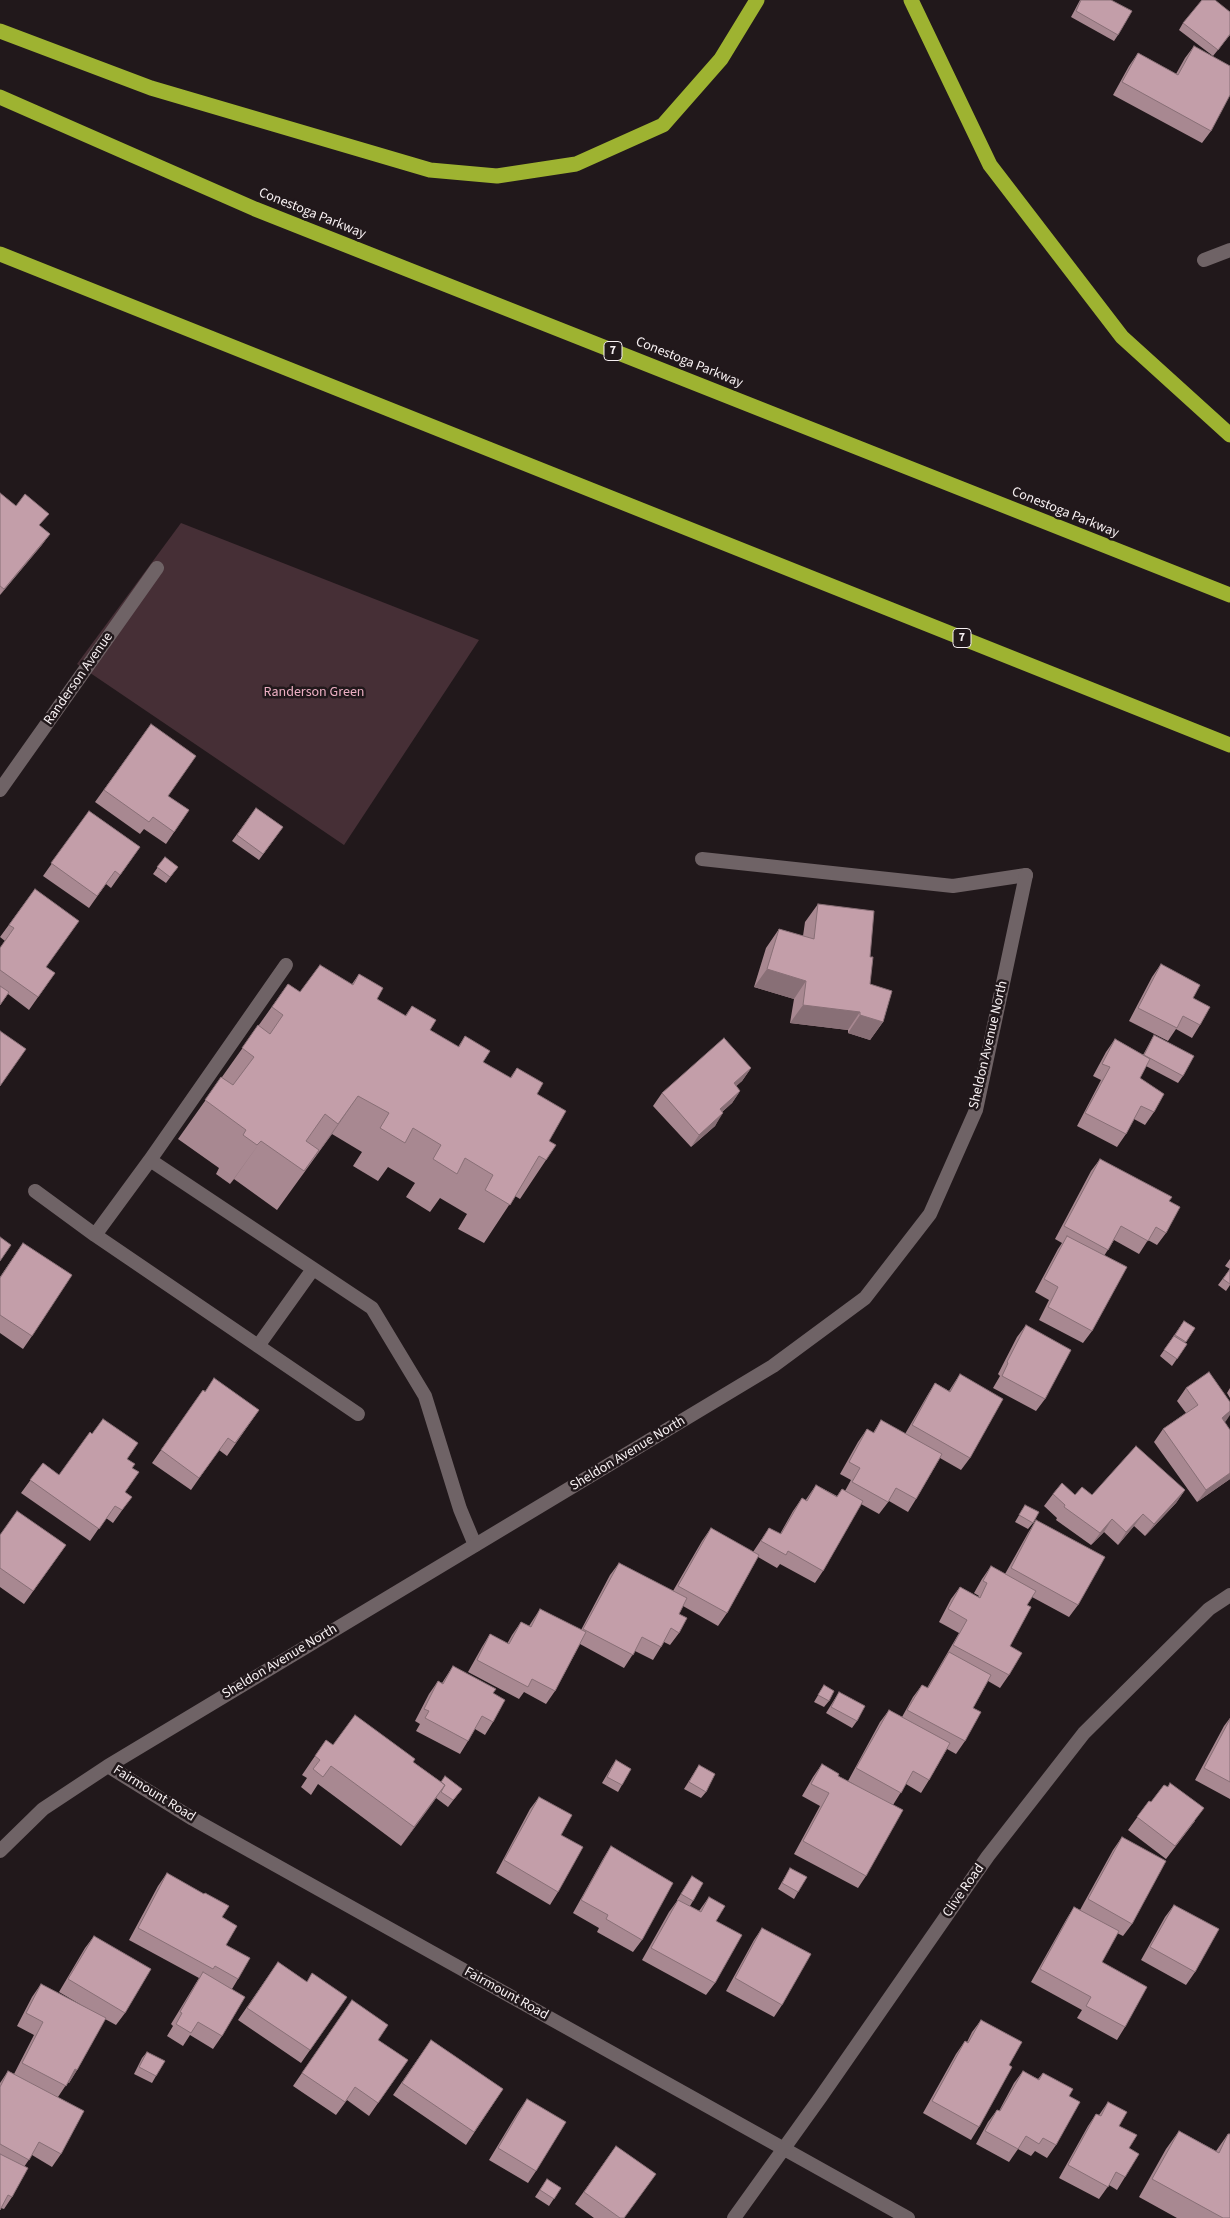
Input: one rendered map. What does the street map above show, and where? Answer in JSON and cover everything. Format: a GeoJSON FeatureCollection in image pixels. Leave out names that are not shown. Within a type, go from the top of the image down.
{"type":"FeatureCollection","features":[{"type":"Feature","properties":{"kind":"highway"},"geometry":{"type":"LineString","coordinates":[[0,31],[151,88],[430,170],[497,176],[576,164],[663,125],[721,59],[757,0]]}},
{"type":"Feature","properties":{"kind":"highway"},"geometry":{"type":"LineString","coordinates":[[911,0],[990,166],[1122,337],[1230,435]]}},
{"type":"Feature","properties":{"kind":"highway","name":"Conestoga Parkway"},"geometry":{"type":"LineString","coordinates":[[0,97],[255,209],[1230,595]]}},
{"type":"Feature","properties":{"kind":"highway","name":"7"},"geometry":{"type":"LineString","coordinates":[[0,254],[1230,745]]}},
{"type":"Feature","properties":{"kind":"street"},"geometry":{"type":"LineString","coordinates":[[1204,260],[1230,250]]}},
{"type":"Feature","properties":{"kind":"street","name":"Randerson Avenue"},"geometry":{"type":"LineString","coordinates":[[0,790],[157,568]]}},
{"type":"Feature","properties":{"kind":"street","name":"Sheldon Avenue North"},"geometry":{"type":"LineString","coordinates":[[0,1851],[43,1809],[108,1766],[773,1366],[864,1298],[930,1214],[976,1110],[1026,875],[953,886],[702,859]]}},
{"type":"Feature","properties":{"kind":"street"},"geometry":{"type":"LineString","coordinates":[[95,1235],[150,1160],[286,965]]}},
{"type":"Feature","properties":{"kind":"street"},"geometry":{"type":"LineString","coordinates":[[150,1160],[372,1308],[425,1396],[460,1508],[475,1545]]}},
{"type":"Feature","properties":{"kind":"street"},"geometry":{"type":"LineString","coordinates":[[35,1191],[95,1235],[358,1414]]}},
{"type":"Feature","properties":{"kind":"street"},"geometry":{"type":"LineString","coordinates":[[258,1346],[314,1269]]}},
{"type":"Feature","properties":{"kind":"street","name":"Clive Road"},"geometry":{"type":"LineString","coordinates":[[734,2218],[988,1856],[1084,1733],[1209,1609],[1230,1595]]}},
{"type":"Feature","properties":{"kind":"street","name":"Fairmount Road"},"geometry":{"type":"LineString","coordinates":[[108,1766],[193,1819],[908,2218]]}},
{"type":"Feature","properties":{"kind":"green space","name":"Randerson Green"},"geometry":{"type":"Polygon","coordinates":[[[181,523],[479,640],[344,845],[77,664],[181,523]]]}},
{"type":"Feature","properties":{"kind":"building"},"geometry":{"type":"Polygon","coordinates":[[[1081,0],[1111,0],[1132,11],[1118,35],[1076,11],[1081,0]]]}},
{"type":"Feature","properties":{"kind":"building"},"geometry":{"type":"Polygon","coordinates":[[[1202,0],[1215,0],[1230,12],[1230,34],[1218,50],[1183,23],[1202,0]]]}},
{"type":"Feature","properties":{"kind":"building"},"geometry":{"type":"Polygon","coordinates":[[[1194,46],[1230,66],[1230,95],[1211,131],[1122,82],[1138,53],[1178,75],[1194,46]]]}},
{"type":"Feature","properties":{"kind":"building"},"geometry":{"type":"Polygon","coordinates":[[[0,493],[16,506],[25,494],[49,514],[39,525],[50,534],[4,589],[0,586],[0,493]]]}},
{"type":"Feature","properties":{"kind":"building"},"geometry":{"type":"Polygon","coordinates":[[[151,724],[196,756],[168,796],[189,810],[174,832],[153,817],[149,822],[104,790],[151,724]]]}},
{"type":"Feature","properties":{"kind":"building"},"geometry":{"type":"Polygon","coordinates":[[[256,808],[283,827],[263,854],[237,835],[256,808]]]}},
{"type":"Feature","properties":{"kind":"building"},"geometry":{"type":"Polygon","coordinates":[[[89,811],[140,847],[120,875],[115,871],[97,896],[51,863],[89,811]]]}},
{"type":"Feature","properties":{"kind":"building"},"geometry":{"type":"Polygon","coordinates":[[[165,857],[178,867],[170,877],[157,867],[165,857]]]}},
{"type":"Feature","properties":{"kind":"building"},"geometry":{"type":"Polygon","coordinates":[[[35,889],[79,921],[46,967],[55,973],[38,997],[0,970],[0,948],[14,928],[9,925],[35,889]]]}},
{"type":"Feature","properties":{"kind":"building"},"geometry":{"type":"Polygon","coordinates":[[[818,904],[874,911],[870,957],[873,957],[870,984],[892,991],[883,1022],[860,1015],[860,1012],[803,1005],[806,981],[767,969],[779,929],[814,939],[818,904]]]}},
{"type":"Feature","properties":{"kind":"building"},"geometry":{"type":"Polygon","coordinates":[[[1161,964],[1200,985],[1193,998],[1210,1007],[1200,1025],[1183,1016],[1177,1028],[1138,1008],[1161,964]]]}},
{"type":"Feature","properties":{"kind":"building"},"geometry":{"type":"Polygon","coordinates":[[[320,965],[353,985],[359,974],[383,988],[377,999],[406,1016],[412,1006],[436,1020],[430,1030],[459,1047],[465,1036],[490,1051],[483,1062],[511,1078],[517,1068],[543,1083],[537,1094],[566,1111],[549,1141],[556,1145],[546,1160],[539,1156],[510,1205],[485,1190],[493,1175],[465,1158],[457,1174],[433,1159],[441,1145],[413,1128],[405,1143],[380,1128],[389,1113],[358,1096],[338,1124],[325,1114],[306,1141],[319,1150],[304,1171],[261,1141],[257,1145],[243,1135],[246,1130],[205,1100],[221,1077],[233,1085],[254,1057],[242,1048],[258,1025],[270,1034],[283,1015],[272,1007],[288,984],[300,992],[320,965]]]}},
{"type":"Feature","properties":{"kind":"building"},"geometry":{"type":"Polygon","coordinates":[[[0,986],[9,992],[0,1005],[0,986]]]}},
{"type":"Feature","properties":{"kind":"building"},"geometry":{"type":"Polygon","coordinates":[[[0,1031],[26,1049],[0,1086],[0,1031]]]}},
{"type":"Feature","properties":{"kind":"building"},"geometry":{"type":"Polygon","coordinates":[[[1154,1035],[1194,1056],[1183,1076],[1144,1055],[1154,1035]]]}},
{"type":"Feature","properties":{"kind":"building"},"geometry":{"type":"Polygon","coordinates":[[[724,1038],[751,1068],[734,1083],[740,1091],[720,1109],[723,1113],[699,1135],[662,1093],[724,1038]]]}},
{"type":"Feature","properties":{"kind":"building"},"geometry":{"type":"Polygon","coordinates":[[[1115,1039],[1150,1059],[1140,1078],[1164,1094],[1154,1112],[1141,1106],[1126,1134],[1085,1113],[1110,1067],[1102,1064],[1115,1039]]]}},
{"type":"Feature","properties":{"kind":"building"},"geometry":{"type":"Polygon","coordinates":[[[1100,1159],[1172,1197],[1169,1201],[1180,1207],[1166,1233],[1156,1227],[1148,1241],[1121,1226],[1108,1250],[1064,1226],[1100,1159]]]}},
{"type":"Feature","properties":{"kind":"building"},"geometry":{"type":"Polygon","coordinates":[[[1067,1236],[1127,1267],[1092,1331],[1048,1307],[1058,1287],[1044,1279],[1067,1236]]]}},
{"type":"Feature","properties":{"kind":"building"},"geometry":{"type":"Polygon","coordinates":[[[0,1237],[11,1245],[0,1261],[0,1237]]]}},
{"type":"Feature","properties":{"kind":"building"},"geometry":{"type":"Polygon","coordinates":[[[23,1243],[72,1275],[32,1336],[0,1315],[0,1278],[23,1243]]]}},
{"type":"Feature","properties":{"kind":"building"},"geometry":{"type":"Polygon","coordinates":[[[1230,1269],[1230,1284],[1223,1279],[1230,1269]]]}},
{"type":"Feature","properties":{"kind":"building"},"geometry":{"type":"Polygon","coordinates":[[[1184,1321],[1195,1328],[1186,1342],[1175,1335],[1184,1321]]]}},
{"type":"Feature","properties":{"kind":"building"},"geometry":{"type":"Polygon","coordinates":[[[1026,1325],[1071,1350],[1045,1399],[1002,1376],[1026,1325]]]}},
{"type":"Feature","properties":{"kind":"building"},"geometry":{"type":"Polygon","coordinates":[[[1174,1336],[1187,1344],[1177,1359],[1164,1350],[1174,1336]]]}},
{"type":"Feature","properties":{"kind":"building"},"geometry":{"type":"Polygon","coordinates":[[[1209,1372],[1230,1402],[1230,1411],[1222,1418],[1230,1430],[1230,1473],[1206,1490],[1163,1429],[1198,1405],[1186,1388],[1209,1372]]]}},
{"type":"Feature","properties":{"kind":"building"},"geometry":{"type":"Polygon","coordinates":[[[960,1374],[1003,1399],[970,1458],[912,1425],[935,1383],[950,1392],[960,1374]]]}},
{"type":"Feature","properties":{"kind":"building"},"geometry":{"type":"Polygon","coordinates":[[[214,1378],[259,1410],[235,1443],[228,1438],[199,1478],[161,1450],[203,1390],[205,1392],[214,1378]]]}},
{"type":"Feature","properties":{"kind":"building"},"geometry":{"type":"Polygon","coordinates":[[[103,1419],[138,1443],[127,1459],[135,1464],[132,1468],[139,1472],[125,1492],[132,1497],[122,1510],[115,1506],[99,1529],[30,1480],[43,1463],[59,1475],[90,1432],[92,1434],[103,1419]]]}},
{"type":"Feature","properties":{"kind":"building"},"geometry":{"type":"Polygon","coordinates":[[[881,1420],[942,1454],[916,1499],[896,1488],[888,1502],[852,1482],[860,1468],[849,1462],[867,1429],[874,1433],[881,1420]]]}},
{"type":"Feature","properties":{"kind":"building"},"geometry":{"type":"Polygon","coordinates":[[[1136,1446],[1185,1490],[1154,1524],[1143,1514],[1126,1532],[1112,1519],[1100,1533],[1064,1507],[1065,1505],[1053,1494],[1062,1483],[1075,1495],[1082,1487],[1092,1495],[1136,1446]]]}},
{"type":"Feature","properties":{"kind":"building"},"geometry":{"type":"Polygon","coordinates":[[[816,1485],[837,1497],[842,1489],[863,1501],[823,1571],[788,1551],[786,1555],[761,1541],[769,1528],[781,1534],[802,1498],[807,1501],[816,1485]]]}},
{"type":"Feature","properties":{"kind":"building"},"geometry":{"type":"Polygon","coordinates":[[[1025,1505],[1039,1512],[1033,1523],[1019,1515],[1025,1505]]]}},
{"type":"Feature","properties":{"kind":"building"},"geometry":{"type":"Polygon","coordinates":[[[17,1511],[66,1545],[33,1591],[0,1568],[0,1535],[17,1511]]]}},
{"type":"Feature","properties":{"kind":"building"},"geometry":{"type":"Polygon","coordinates":[[[1036,1520],[1105,1557],[1078,1605],[1011,1568],[1036,1520]]]}},
{"type":"Feature","properties":{"kind":"building"},"geometry":{"type":"Polygon","coordinates":[[[711,1528],[759,1555],[727,1613],[678,1586],[711,1528]]]}},
{"type":"Feature","properties":{"kind":"building"},"geometry":{"type":"Polygon","coordinates":[[[619,1563],[687,1598],[679,1614],[687,1618],[679,1633],[671,1628],[661,1647],[642,1637],[633,1655],[583,1629],[619,1563]]]}},
{"type":"Feature","properties":{"kind":"building"},"geometry":{"type":"Polygon","coordinates":[[[991,1566],[1036,1591],[1027,1605],[1031,1607],[1010,1646],[1022,1653],[1009,1675],[953,1645],[967,1620],[948,1609],[960,1587],[980,1598],[987,1583],[983,1581],[991,1566]]]}},
{"type":"Feature","properties":{"kind":"building"},"geometry":{"type":"Polygon","coordinates":[[[540,1609],[586,1632],[555,1691],[532,1679],[528,1687],[477,1660],[490,1634],[509,1644],[521,1622],[531,1627],[540,1609]]]}},
{"type":"Feature","properties":{"kind":"building"},"geometry":{"type":"Polygon","coordinates":[[[949,1652],[991,1675],[973,1708],[981,1712],[965,1741],[907,1710],[922,1685],[928,1688],[949,1652]]]}},
{"type":"Feature","properties":{"kind":"building"},"geometry":{"type":"Polygon","coordinates":[[[453,1666],[496,1689],[493,1693],[505,1700],[493,1722],[482,1716],[468,1741],[425,1718],[429,1711],[424,1709],[438,1681],[443,1684],[453,1666]]]}},
{"type":"Feature","properties":{"kind":"building"},"geometry":{"type":"Polygon","coordinates":[[[824,1685],[834,1691],[829,1701],[818,1695],[824,1685]]]}},
{"type":"Feature","properties":{"kind":"building"},"geometry":{"type":"Polygon","coordinates":[[[839,1692],[865,1706],[857,1721],[831,1707],[839,1692]]]}},
{"type":"Feature","properties":{"kind":"building"},"geometry":{"type":"Polygon","coordinates":[[[889,1710],[950,1743],[929,1780],[913,1771],[901,1793],[856,1768],[889,1710]]]}},
{"type":"Feature","properties":{"kind":"building"},"geometry":{"type":"Polygon","coordinates":[[[355,1715],[415,1759],[413,1762],[445,1785],[414,1827],[331,1766],[323,1777],[313,1769],[320,1760],[315,1756],[326,1740],[333,1745],[355,1715]]]}},
{"type":"Feature","properties":{"kind":"building"},"geometry":{"type":"Polygon","coordinates":[[[1230,1719],[1230,1782],[1204,1768],[1230,1719]]]}},
{"type":"Feature","properties":{"kind":"building"},"geometry":{"type":"Polygon","coordinates":[[[616,1760],[631,1769],[622,1785],[607,1777],[616,1760]]]}},
{"type":"Feature","properties":{"kind":"building"},"geometry":{"type":"Polygon","coordinates":[[[822,1764],[839,1774],[838,1776],[903,1810],[866,1876],[803,1841],[829,1793],[811,1784],[822,1764]]]}},
{"type":"Feature","properties":{"kind":"building"},"geometry":{"type":"Polygon","coordinates":[[[699,1765],[715,1774],[706,1792],[689,1782],[699,1765]]]}},
{"type":"Feature","properties":{"kind":"building"},"geometry":{"type":"Polygon","coordinates":[[[445,1776],[462,1789],[453,1800],[441,1792],[445,1785],[441,1782],[445,1776]]]}},
{"type":"Feature","properties":{"kind":"building"},"geometry":{"type":"Polygon","coordinates":[[[1170,1783],[1204,1808],[1175,1846],[1137,1817],[1164,1785],[1168,1787],[1170,1783]]]}},
{"type":"Feature","properties":{"kind":"building"},"geometry":{"type":"Polygon","coordinates":[[[539,1797],[572,1815],[561,1835],[583,1847],[558,1892],[504,1860],[539,1797]]]}},
{"type":"Feature","properties":{"kind":"building"},"geometry":{"type":"Polygon","coordinates":[[[1122,1837],[1166,1861],[1132,1924],[1088,1899],[1122,1837]]]}},
{"type":"Feature","properties":{"kind":"building"},"geometry":{"type":"Polygon","coordinates":[[[611,1846],[673,1883],[642,1940],[606,1919],[608,1915],[581,1900],[611,1846]]]}},
{"type":"Feature","properties":{"kind":"building"},"geometry":{"type":"Polygon","coordinates":[[[790,1868],[807,1877],[798,1892],[782,1883],[790,1868]]]}},
{"type":"Feature","properties":{"kind":"building"},"geometry":{"type":"Polygon","coordinates":[[[167,1873],[229,1906],[222,1917],[237,1926],[226,1945],[250,1958],[238,1979],[215,1966],[213,1969],[138,1928],[167,1873]]]}},
{"type":"Feature","properties":{"kind":"building"},"geometry":{"type":"Polygon","coordinates":[[[692,1876],[703,1883],[693,1901],[681,1894],[692,1876]]]}},
{"type":"Feature","properties":{"kind":"building"},"geometry":{"type":"Polygon","coordinates":[[[709,1897],[725,1906],[716,1921],[742,1935],[715,1983],[651,1948],[678,1900],[701,1912],[709,1897]]]}},
{"type":"Feature","properties":{"kind":"building"},"geometry":{"type":"Polygon","coordinates":[[[1174,1905],[1219,1929],[1195,1972],[1150,1947],[1174,1905]]]}},
{"type":"Feature","properties":{"kind":"building"},"geometry":{"type":"Polygon","coordinates":[[[1074,1907],[1119,1931],[1102,1962],[1147,1987],[1125,2027],[1086,2006],[1091,1997],[1040,1969],[1074,1907]]]}},
{"type":"Feature","properties":{"kind":"building"},"geometry":{"type":"Polygon","coordinates":[[[762,1928],[811,1954],[782,2005],[735,1978],[762,1928]]]}},
{"type":"Feature","properties":{"kind":"building"},"geometry":{"type":"Polygon","coordinates":[[[94,1936],[151,1969],[125,2013],[68,1979],[94,1936]]]}},
{"type":"Feature","properties":{"kind":"building"},"geometry":{"type":"Polygon","coordinates":[[[278,1962],[307,1982],[312,1973],[347,1997],[310,2050],[247,2008],[278,1962]]]}},
{"type":"Feature","properties":{"kind":"building"},"geometry":{"type":"Polygon","coordinates":[[[203,1972],[245,1997],[222,2036],[198,2022],[191,2033],[176,2024],[182,2013],[180,2012],[203,1972]]]}},
{"type":"Feature","properties":{"kind":"building"},"geometry":{"type":"Polygon","coordinates":[[[41,1984],[106,2018],[66,2086],[22,2063],[43,2022],[26,2013],[41,1984]]]}},
{"type":"Feature","properties":{"kind":"building"},"geometry":{"type":"Polygon","coordinates":[[[352,2000],[388,2025],[378,2040],[408,2060],[378,2103],[355,2087],[345,2102],[302,2073],[352,2000]]]}},
{"type":"Feature","properties":{"kind":"building"},"geometry":{"type":"Polygon","coordinates":[[[981,2020],[1022,2042],[1009,2065],[1012,2067],[979,2127],[932,2101],[965,2041],[968,2043],[981,2020]]]}},
{"type":"Feature","properties":{"kind":"building"},"geometry":{"type":"Polygon","coordinates":[[[431,2040],[503,2089],[474,2132],[402,2083],[431,2040]]]}},
{"type":"Feature","properties":{"kind":"building"},"geometry":{"type":"Polygon","coordinates":[[[147,2052],[165,2061],[156,2076],[139,2067],[147,2052]]]}},
{"type":"Feature","properties":{"kind":"building"},"geometry":{"type":"Polygon","coordinates":[[[8,2071],[84,2111],[61,2154],[39,2142],[29,2160],[0,2144],[0,2087],[8,2071]]]}},
{"type":"Feature","properties":{"kind":"building"},"geometry":{"type":"Polygon","coordinates":[[[1023,2071],[1039,2080],[1043,2073],[1073,2089],[1069,2096],[1080,2102],[1056,2145],[1043,2138],[1039,2144],[1026,2136],[1018,2149],[985,2131],[997,2110],[1000,2111],[1023,2071]]]}},
{"type":"Feature","properties":{"kind":"building"},"geometry":{"type":"Polygon","coordinates":[[[527,2099],[566,2122],[536,2171],[498,2148],[527,2099]]]}},
{"type":"Feature","properties":{"kind":"building"},"geometry":{"type":"Polygon","coordinates":[[[1108,2102],[1127,2112],[1119,2126],[1137,2135],[1129,2148],[1139,2154],[1125,2177],[1116,2172],[1108,2187],[1068,2165],[1096,2114],[1101,2116],[1108,2102]]]}},
{"type":"Feature","properties":{"kind":"building"},"geometry":{"type":"Polygon","coordinates":[[[1179,2131],[1219,2153],[1228,2134],[1230,2134],[1230,2218],[1223,2218],[1152,2179],[1179,2131]]]}},
{"type":"Feature","properties":{"kind":"building"},"geometry":{"type":"Polygon","coordinates":[[[616,2146],[656,2174],[624,2218],[620,2218],[584,2192],[616,2146]]]}},
{"type":"Feature","properties":{"kind":"building"},"geometry":{"type":"Polygon","coordinates":[[[0,2154],[28,2168],[12,2197],[8,2195],[0,2210],[0,2154]]]}},
{"type":"Feature","properties":{"kind":"building"},"geometry":{"type":"Polygon","coordinates":[[[547,2179],[561,2188],[554,2199],[540,2190],[547,2179]]]}}]}
